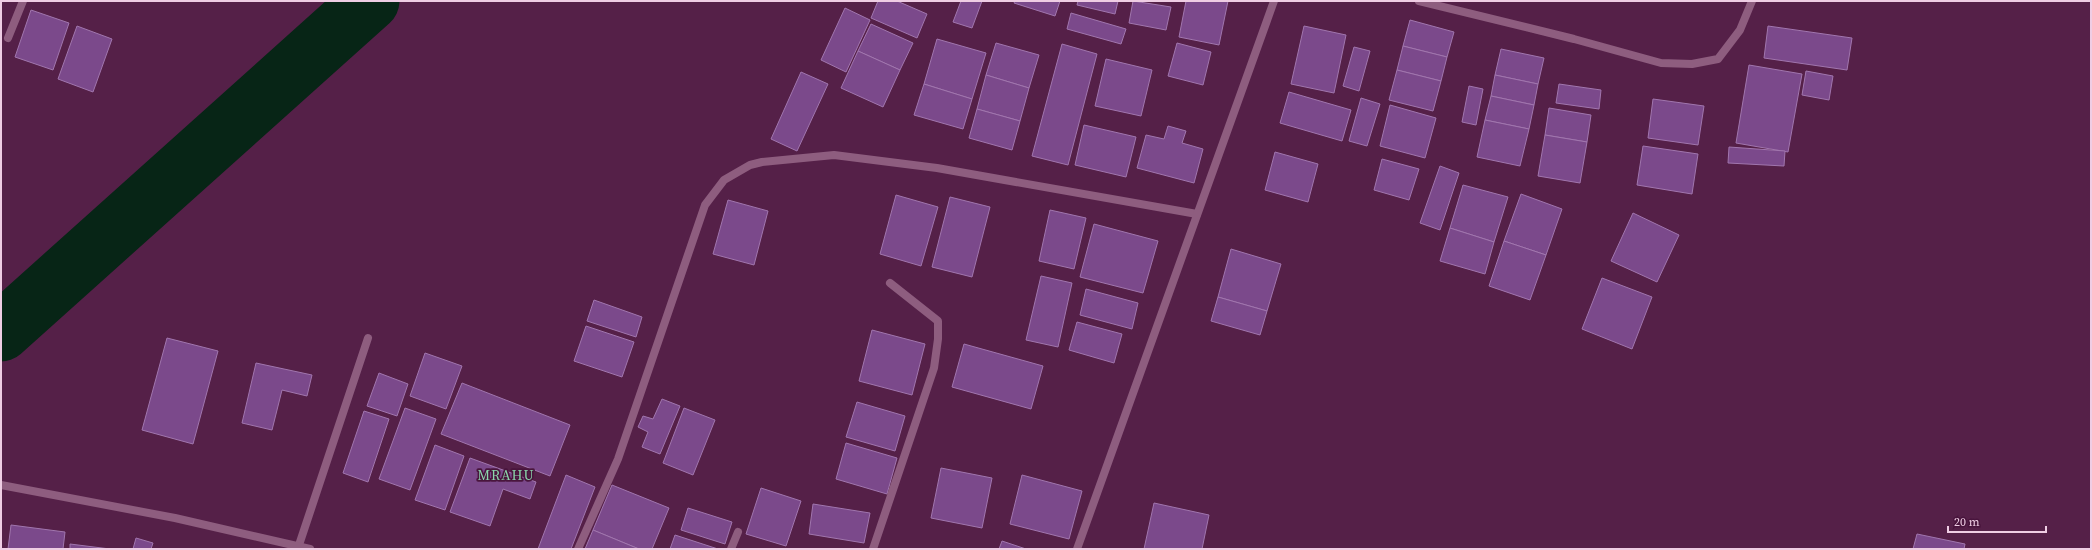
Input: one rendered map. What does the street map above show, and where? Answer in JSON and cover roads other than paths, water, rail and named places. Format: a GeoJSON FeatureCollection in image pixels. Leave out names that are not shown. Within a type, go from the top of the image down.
{"type":"FeatureCollection","features":[{"type":"Feature","properties":{"kind":"street"},"geometry":{"type":"LineString","coordinates":[[8,38],[23,1]]}},
{"type":"Feature","properties":{"kind":"street"},"geometry":{"type":"LineString","coordinates":[[1077,549],[1274,1]]}},
{"type":"Feature","properties":{"kind":"street"},"geometry":{"type":"LineString","coordinates":[[1419,1],[1574,39],[1661,63],[1692,64],[1718,59],[1740,30],[1752,1]]}},
{"type":"Feature","properties":{"kind":"street"},"geometry":{"type":"LineString","coordinates":[[578,549],[618,459],[705,205],[724,180],[750,165],[762,162],[834,155],[937,168],[1197,214]]}},
{"type":"Feature","properties":{"kind":"street"},"geometry":{"type":"LineString","coordinates":[[873,549],[934,368],[938,339],[938,321],[890,283]]}},
{"type":"Feature","properties":{"kind":"street"},"geometry":{"type":"LineString","coordinates":[[299,545],[368,338]]}},
{"type":"Feature","properties":{"kind":"street"},"geometry":{"type":"LineString","coordinates":[[1,485],[175,518],[299,545],[310,549]]}},
{"type":"Feature","properties":{"kind":"street"},"geometry":{"type":"LineString","coordinates":[[732,549],[738,532]]}},
{"type":"Feature","properties":{"kind":"waterway"},"geometry":{"type":"LineString","coordinates":[[1,332],[370,1]]}},
{"type":"Feature","properties":{"kind":"district","name":"MRAHU"},"geometry":{"type":"Point","coordinates":[506,475]}}]}
